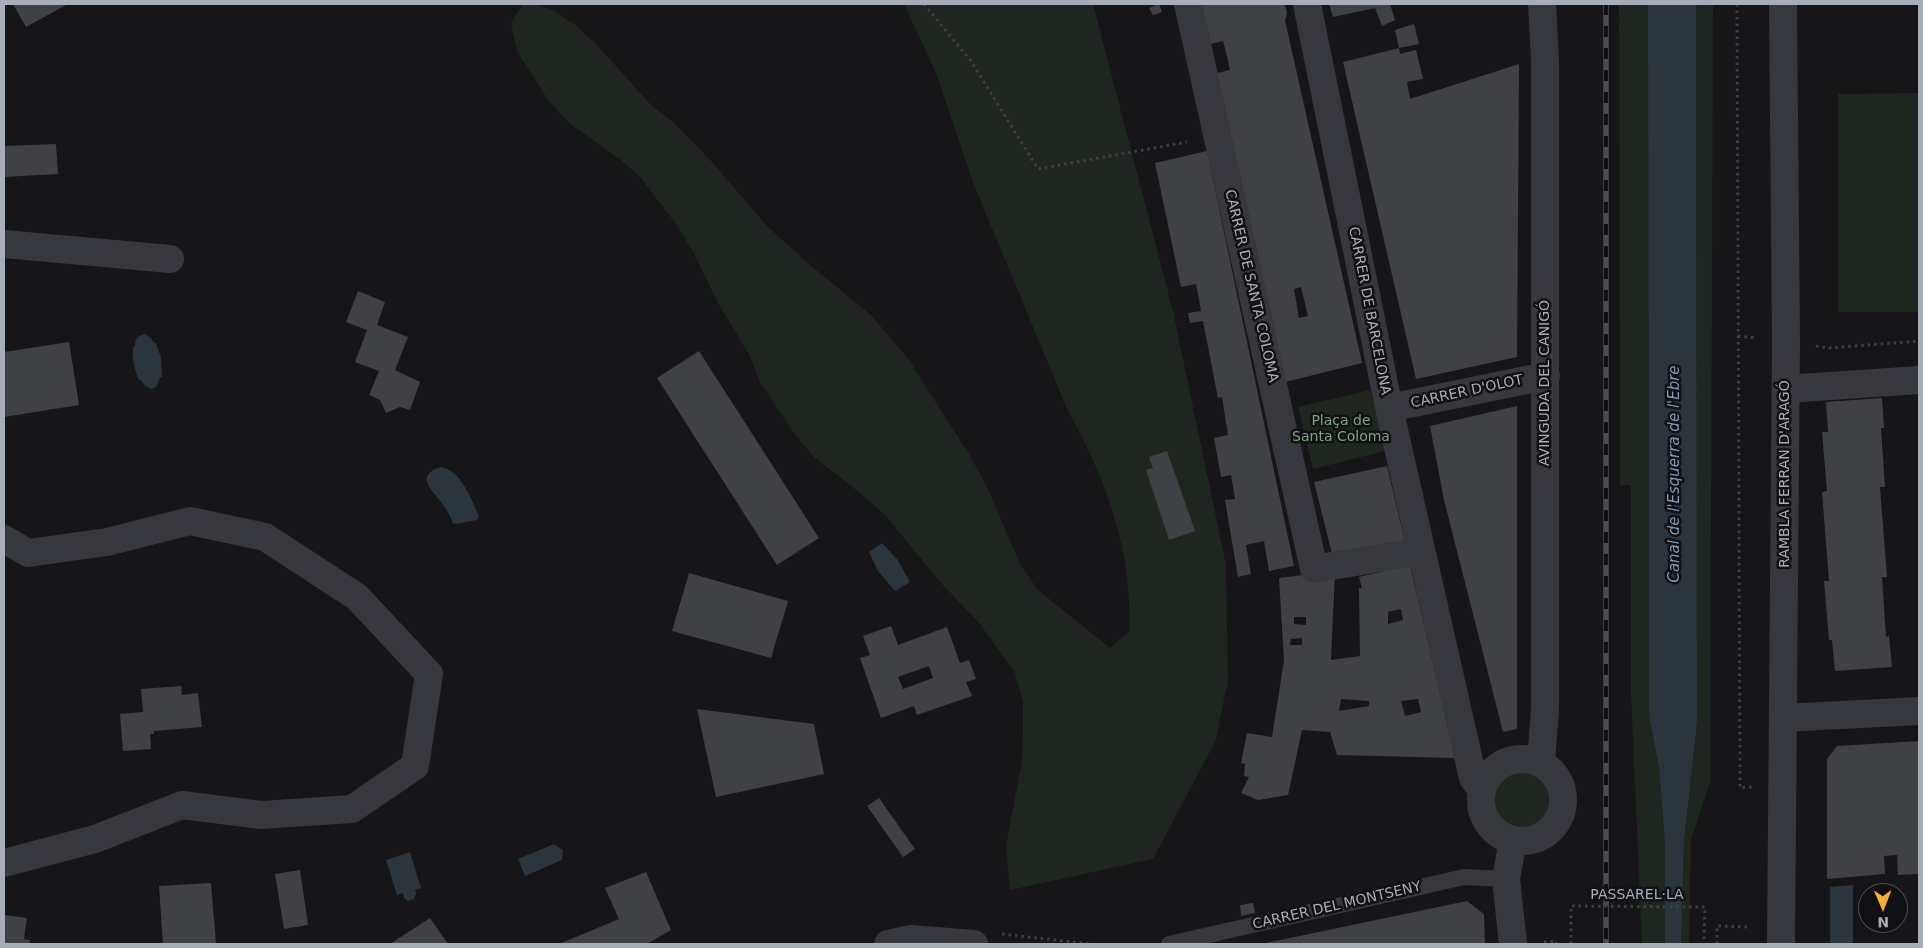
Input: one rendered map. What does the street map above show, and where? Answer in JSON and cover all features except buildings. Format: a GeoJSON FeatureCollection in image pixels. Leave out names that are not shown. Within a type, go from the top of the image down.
{"type":"FeatureCollection","features":[{"type":"Feature","properties":{"kind":"street","name":"CARRER DE SANTA COLOMA"},"geometry":{"type":"LineString","coordinates":[[1188,4],[1314,569],[1421,551]]}},
{"type":"Feature","properties":{"kind":"street","name":"CARRER DE BARCELONA"},"geometry":{"type":"LineString","coordinates":[[1306,4],[1389,408],[1421,551],[1473,778],[1482,790]]}},
{"type":"Feature","properties":{"kind":"street","name":"AVINGUDA DEL CANIGÓ"},"geometry":{"type":"LineString","coordinates":[[1542,4],[1545,70],[1546,376],[1545,708],[1542,763]]}},
{"type":"Feature","properties":{"kind":"street","name":"RAMBLA FERRAN D'ARAGÓ"},"geometry":{"type":"LineString","coordinates":[[1781,936],[1786,389],[1783,4]]}},
{"type":"Feature","properties":{"kind":"street"},"geometry":{"type":"LineString","coordinates":[[4,244],[170,259]]}},
{"type":"Feature","properties":{"kind":"street","name":"CARRER D'OLOT"},"geometry":{"type":"LineString","coordinates":[[1389,408],[1546,376]]}},
{"type":"Feature","properties":{"kind":"street"},"geometry":{"type":"LineString","coordinates":[[1786,389],[1919,380]]}},
{"type":"Feature","properties":{"kind":"street"},"geometry":{"type":"LineString","coordinates":[[4,539],[28,554],[107,542],[190,521],[265,537],[357,597],[429,674],[415,766],[352,809],[261,815],[182,805],[95,839],[4,863]]}},
{"type":"Feature","properties":{"kind":"street"},"geometry":{"type":"LineString","coordinates":[[1783,718],[1919,711]]}},
{"type":"Feature","properties":{"kind":"street"},"geometry":{"type":"LineString","coordinates":[[1525,759],[1542,763],[1552,771],[1560,782],[1563,794],[1563,808],[1558,820],[1550,830],[1538,838],[1526,841],[1513,840],[1501,835],[1491,826],[1484,815],[1481,803],[1482,790],[1488,776],[1498,766],[1508,761],[1525,759]]}},
{"type":"Feature","properties":{"kind":"street"},"geometry":{"type":"LineString","coordinates":[[1513,840],[1506,879],[1513,944]]}},
{"type":"Feature","properties":{"kind":"street"},"geometry":{"type":"LineString","coordinates":[[888,944],[911,939],[973,944]]}},
{"type":"Feature","properties":{"kind":"lane","name":"CARRER DEL MONTSENY"},"geometry":{"type":"LineString","coordinates":[[1169,944],[1464,877],[1506,879]]}},
{"type":"Feature","properties":{"kind":"path"},"geometry":{"type":"LineString","coordinates":[[924,4],[972,61],[1038,169],[1218,137]]}},
{"type":"Feature","properties":{"kind":"path"},"geometry":{"type":"LineString","coordinates":[[1737,4],[1740,788]]}},
{"type":"Feature","properties":{"kind":"path"},"geometry":{"type":"LineString","coordinates":[[1738,336],[1829,348],[1919,341]]}},
{"type":"Feature","properties":{"kind":"path","name":"PASSAREL·LA"},"geometry":{"type":"LineString","coordinates":[[1571,944],[1571,906],[1705,906],[1704,944]]}},
{"type":"Feature","properties":{"kind":"path"},"geometry":{"type":"LineString","coordinates":[[1717,944],[1717,926],[1781,936]]}},
{"type":"Feature","properties":{"kind":"path"},"geometry":{"type":"LineString","coordinates":[[973,944],[1005,933],[1091,944]]}},
{"type":"Feature","properties":{"kind":"green space"},"geometry":{"type":"Polygon","coordinates":[[[523,4],[534,4],[551,9],[574,24],[595,43],[652,106],[674,123],[712,162],[767,226],[809,264],[872,316],[907,357],[970,456],[986,485],[1020,564],[1038,590],[1110,648],[1129,631],[1126,573],[1114,517],[1094,463],[1068,411],[974,185],[936,73],[904,4],[1093,4],[1173,311],[1226,565],[1228,684],[1216,740],[1153,859],[1010,890],[1006,846],[1022,761],[1023,732],[1023,702],[1015,673],[980,624],[941,583],[886,516],[814,457],[794,433],[760,382],[750,356],[718,303],[692,250],[676,224],[641,178],[621,160],[569,123],[548,100],[517,51],[511,23],[523,4]]]}},
{"type":"Feature","properties":{"kind":"green space"},"geometry":{"type":"Polygon","coordinates":[[[1619,4],[1648,4],[1649,716],[1659,768],[1665,844],[1665,944],[1642,944],[1631,693],[1631,485],[1620,485],[1619,4]]]}},
{"type":"Feature","properties":{"kind":"green space"},"geometry":{"type":"Polygon","coordinates":[[[1696,4],[1713,4],[1710,782],[1691,840],[1689,944],[1681,944],[1684,842],[1697,723],[1696,4]]]}},
{"type":"Feature","properties":{"kind":"green space"},"geometry":{"type":"Polygon","coordinates":[[[1919,93],[1919,312],[1838,312],[1838,94],[1919,93]]]}},
{"type":"Feature","properties":{"kind":"green space","name":"Plaça de Santa Coloma"},"geometry":{"type":"Polygon","coordinates":[[[1370,390],[1385,451],[1313,469],[1298,407],[1370,390]]]}},
{"type":"Feature","properties":{"kind":"green space"},"geometry":{"type":"Polygon","coordinates":[[[1522,767],[1540,773],[1548,781],[1554,799],[1548,817],[1540,825],[1522,831],[1504,825],[1496,817],[1490,799],[1496,781],[1504,773],[1522,767]]]}},
{"type":"Feature","properties":{"kind":"water","name":"Canal de l'Esquerra de l'Ebre"},"geometry":{"type":"Polygon","coordinates":[[[1648,4],[1696,4],[1697,723],[1684,842],[1681,944],[1665,944],[1665,844],[1659,768],[1649,716],[1648,4]]]}},
{"type":"Feature","properties":{"kind":"water"},"geometry":{"type":"Polygon","coordinates":[[[145,334],[156,343],[161,358],[162,377],[160,377],[157,386],[152,389],[145,386],[139,380],[133,359],[133,347],[135,346],[136,339],[145,334]]]}},
{"type":"Feature","properties":{"kind":"water"},"geometry":{"type":"Polygon","coordinates":[[[441,467],[448,469],[460,479],[479,516],[477,520],[453,523],[428,483],[428,474],[441,467]]]}},
{"type":"Feature","properties":{"kind":"water"},"geometry":{"type":"Polygon","coordinates":[[[882,543],[897,559],[910,582],[895,591],[878,571],[869,552],[882,543]]]}},
{"type":"Feature","properties":{"kind":"water"},"geometry":{"type":"Polygon","coordinates":[[[554,844],[563,850],[562,860],[525,876],[518,859],[554,844]]]}},
{"type":"Feature","properties":{"kind":"water"},"geometry":{"type":"Polygon","coordinates":[[[410,852],[421,888],[415,890],[414,899],[408,901],[404,898],[403,893],[397,895],[386,860],[410,852]]]}},
{"type":"Feature","properties":{"kind":"water"},"geometry":{"type":"Polygon","coordinates":[[[1853,885],[1853,944],[1830,944],[1830,887],[1853,885]]]}},
{"type":"Feature","properties":{"kind":"railway"},"geometry":{"type":"LineString","coordinates":[[1606,4],[1606,944]]}}]}
